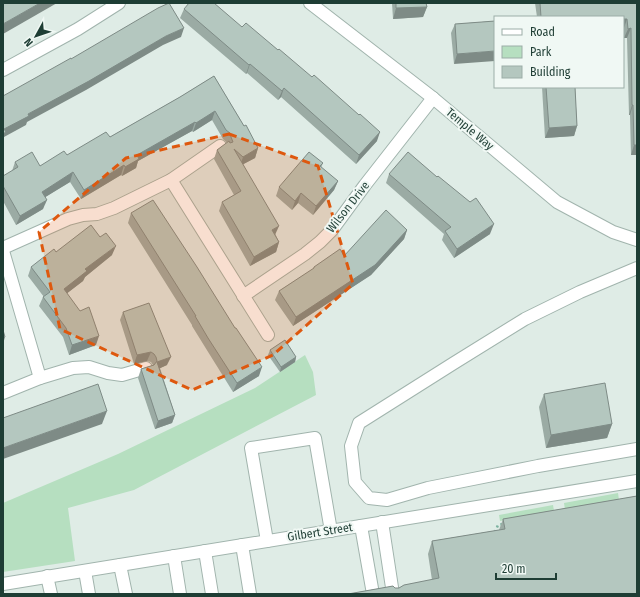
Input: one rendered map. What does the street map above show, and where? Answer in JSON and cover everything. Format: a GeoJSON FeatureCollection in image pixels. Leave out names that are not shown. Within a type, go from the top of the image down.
{"type":"FeatureCollection","features":[{"type":"Feature","properties":{"kind":"street"},"geometry":{"type":"LineString","coordinates":[[3,70],[78,29],[119,3]]}},
{"type":"Feature","properties":{"kind":"street","name":"Temple Way"},"geometry":{"type":"LineString","coordinates":[[310,3],[433,98],[557,202],[613,232],[637,240]]}},
{"type":"Feature","properties":{"kind":"street","name":"Wilson Drive"},"geometry":{"type":"LineString","coordinates":[[243,296],[305,254],[332,230],[433,98]]}},
{"type":"Feature","properties":{"kind":"street"},"geometry":{"type":"LineString","coordinates":[[40,378],[3,249],[68,219],[83,215],[97,214],[114,208],[171,180],[220,146]]}},
{"type":"Feature","properties":{"kind":"street"},"geometry":{"type":"LineString","coordinates":[[171,180],[268,335]]}},
{"type":"Feature","properties":{"kind":"street"},"geometry":{"type":"LineString","coordinates":[[637,268],[580,292],[532,316],[460,359],[359,423],[351,446],[355,482],[369,498],[387,500],[428,488],[538,466],[637,449]]}},
{"type":"Feature","properties":{"kind":"street"},"geometry":{"type":"LineString","coordinates":[[3,393],[40,378],[73,368],[89,367],[108,373],[122,375],[146,368]]}},
{"type":"Feature","properties":{"kind":"street"},"geometry":{"type":"LineString","coordinates":[[267,541],[251,448],[315,438],[331,530]]}},
{"type":"Feature","properties":{"kind":"street","name":"Gilbert Street"},"geometry":{"type":"LineString","coordinates":[[3,584],[637,481]]}},
{"type":"Feature","properties":{"kind":"street"},"geometry":{"type":"LineString","coordinates":[[382,522],[393,594]]}},
{"type":"Feature","properties":{"kind":"street"},"geometry":{"type":"LineString","coordinates":[[361,526],[373,594]]}},
{"type":"Feature","properties":{"kind":"street"},"geometry":{"type":"LineString","coordinates":[[242,545],[250,594]]}},
{"type":"Feature","properties":{"kind":"street"},"geometry":{"type":"LineString","coordinates":[[205,551],[212,594]]}},
{"type":"Feature","properties":{"kind":"street"},"geometry":{"type":"LineString","coordinates":[[174,556],[180,594]]}},
{"type":"Feature","properties":{"kind":"street"},"geometry":{"type":"LineString","coordinates":[[120,565],[126,594]]}},
{"type":"Feature","properties":{"kind":"street"},"geometry":{"type":"LineString","coordinates":[[85,571],[89,594]]}},
{"type":"Feature","properties":{"kind":"street"},"geometry":{"type":"LineString","coordinates":[[48,576],[50,594]]}},
{"type":"Feature","properties":{"kind":"path"},"geometry":{"type":"LineString","coordinates":[[493,538],[498,525],[506,524]]}},
{"type":"Feature","properties":{"kind":"highlighted area"},"geometry":{"type":"Polygon","coordinates":[[[229,134],[318,166],[353,284],[273,355],[192,390],[60,329],[39,232],[126,158],[229,134]]]}},
{"type":"Feature","properties":{"kind":"green space"},"geometry":{"type":"Polygon","coordinates":[[[305,355],[313,372],[316,395],[134,490],[68,508],[75,561],[3,572],[3,503],[118,454],[255,388],[305,355]]]}},
{"type":"Feature","properties":{"kind":"green space"},"geometry":{"type":"Polygon","coordinates":[[[618,493],[619,500],[565,510],[564,503],[618,493]]]}},
{"type":"Feature","properties":{"kind":"green space"},"geometry":{"type":"Polygon","coordinates":[[[553,505],[554,511],[500,521],[499,515],[553,505]]]}},
{"type":"Feature","properties":{"kind":"building"},"geometry":{"type":"Polygon","coordinates":[[[3,3],[40,3],[3,24],[3,3]]]}},
{"type":"Feature","properties":{"kind":"building"},"geometry":{"type":"Polygon","coordinates":[[[169,3],[184,28],[166,36],[89,81],[28,114],[29,116],[4,129],[6,132],[3,134],[3,96],[169,3]]]}},
{"type":"Feature","properties":{"kind":"building"},"geometry":{"type":"Polygon","coordinates":[[[189,3],[214,3],[242,27],[246,23],[312,77],[314,75],[380,132],[359,155],[284,88],[282,91],[250,64],[249,65],[184,9],[189,3]]]}},
{"type":"Feature","properties":{"kind":"building"},"geometry":{"type":"Polygon","coordinates":[[[396,3],[426,3],[427,7],[396,8],[396,3]]]}},
{"type":"Feature","properties":{"kind":"building"},"geometry":{"type":"Polygon","coordinates":[[[540,3],[637,3],[637,145],[634,145],[631,28],[628,29],[627,19],[624,19],[624,16],[541,16],[540,3]]]}},
{"type":"Feature","properties":{"kind":"building"},"geometry":{"type":"Polygon","coordinates":[[[494,21],[494,51],[457,54],[455,24],[494,21]]]}},
{"type":"Feature","properties":{"kind":"building"},"geometry":{"type":"Polygon","coordinates":[[[214,76],[244,126],[246,125],[258,148],[243,157],[234,149],[279,226],[272,230],[279,242],[254,257],[222,202],[241,191],[217,150],[229,141],[230,143],[233,142],[230,133],[226,130],[215,111],[137,155],[139,159],[125,167],[124,165],[84,190],[73,172],[42,192],[47,200],[20,216],[3,186],[3,176],[18,167],[15,162],[32,152],[40,166],[64,151],[67,155],[106,132],[110,137],[214,76]]]}},
{"type":"Feature","properties":{"kind":"building"},"geometry":{"type":"Polygon","coordinates":[[[546,88],[575,88],[577,126],[549,128],[546,88]]]}},
{"type":"Feature","properties":{"kind":"building"},"geometry":{"type":"Polygon","coordinates":[[[309,152],[323,163],[320,166],[338,181],[316,206],[301,193],[295,201],[279,187],[309,152]]]}},
{"type":"Feature","properties":{"kind":"building"},"geometry":{"type":"Polygon","coordinates":[[[408,152],[437,177],[438,176],[470,202],[476,198],[494,224],[457,249],[445,231],[451,227],[389,174],[408,152]]]}},
{"type":"Feature","properties":{"kind":"building"},"geometry":{"type":"Polygon","coordinates":[[[153,200],[235,328],[262,367],[237,383],[131,213],[153,200]]]}},
{"type":"Feature","properties":{"kind":"building"},"geometry":{"type":"Polygon","coordinates":[[[386,210],[407,230],[375,265],[296,317],[279,291],[340,249],[344,256],[386,210]]]}},
{"type":"Feature","properties":{"kind":"building"},"geometry":{"type":"Polygon","coordinates":[[[91,225],[100,237],[106,233],[116,246],[85,269],[87,271],[64,289],[80,311],[89,307],[99,336],[72,345],[66,328],[43,297],[50,292],[31,267],[54,249],[56,252],[91,225]]]}},
{"type":"Feature","properties":{"kind":"building"},"geometry":{"type":"Polygon","coordinates":[[[149,303],[171,357],[157,362],[175,415],[158,421],[141,369],[154,365],[157,361],[156,357],[151,352],[137,355],[123,312],[149,303]]]}},
{"type":"Feature","properties":{"kind":"building"},"geometry":{"type":"Polygon","coordinates":[[[285,340],[296,357],[281,367],[270,350],[285,340]]]}},
{"type":"Feature","properties":{"kind":"building"},"geometry":{"type":"Polygon","coordinates":[[[605,383],[612,424],[551,435],[544,394],[605,383]]]}},
{"type":"Feature","properties":{"kind":"building"},"geometry":{"type":"Polygon","coordinates":[[[98,384],[107,411],[3,448],[3,418],[98,384]]]}},
{"type":"Feature","properties":{"kind":"building"},"geometry":{"type":"Polygon","coordinates":[[[637,496],[637,594],[348,594],[393,586],[395,588],[399,588],[404,585],[439,578],[432,541],[505,529],[503,519],[637,496]]]}}]}
